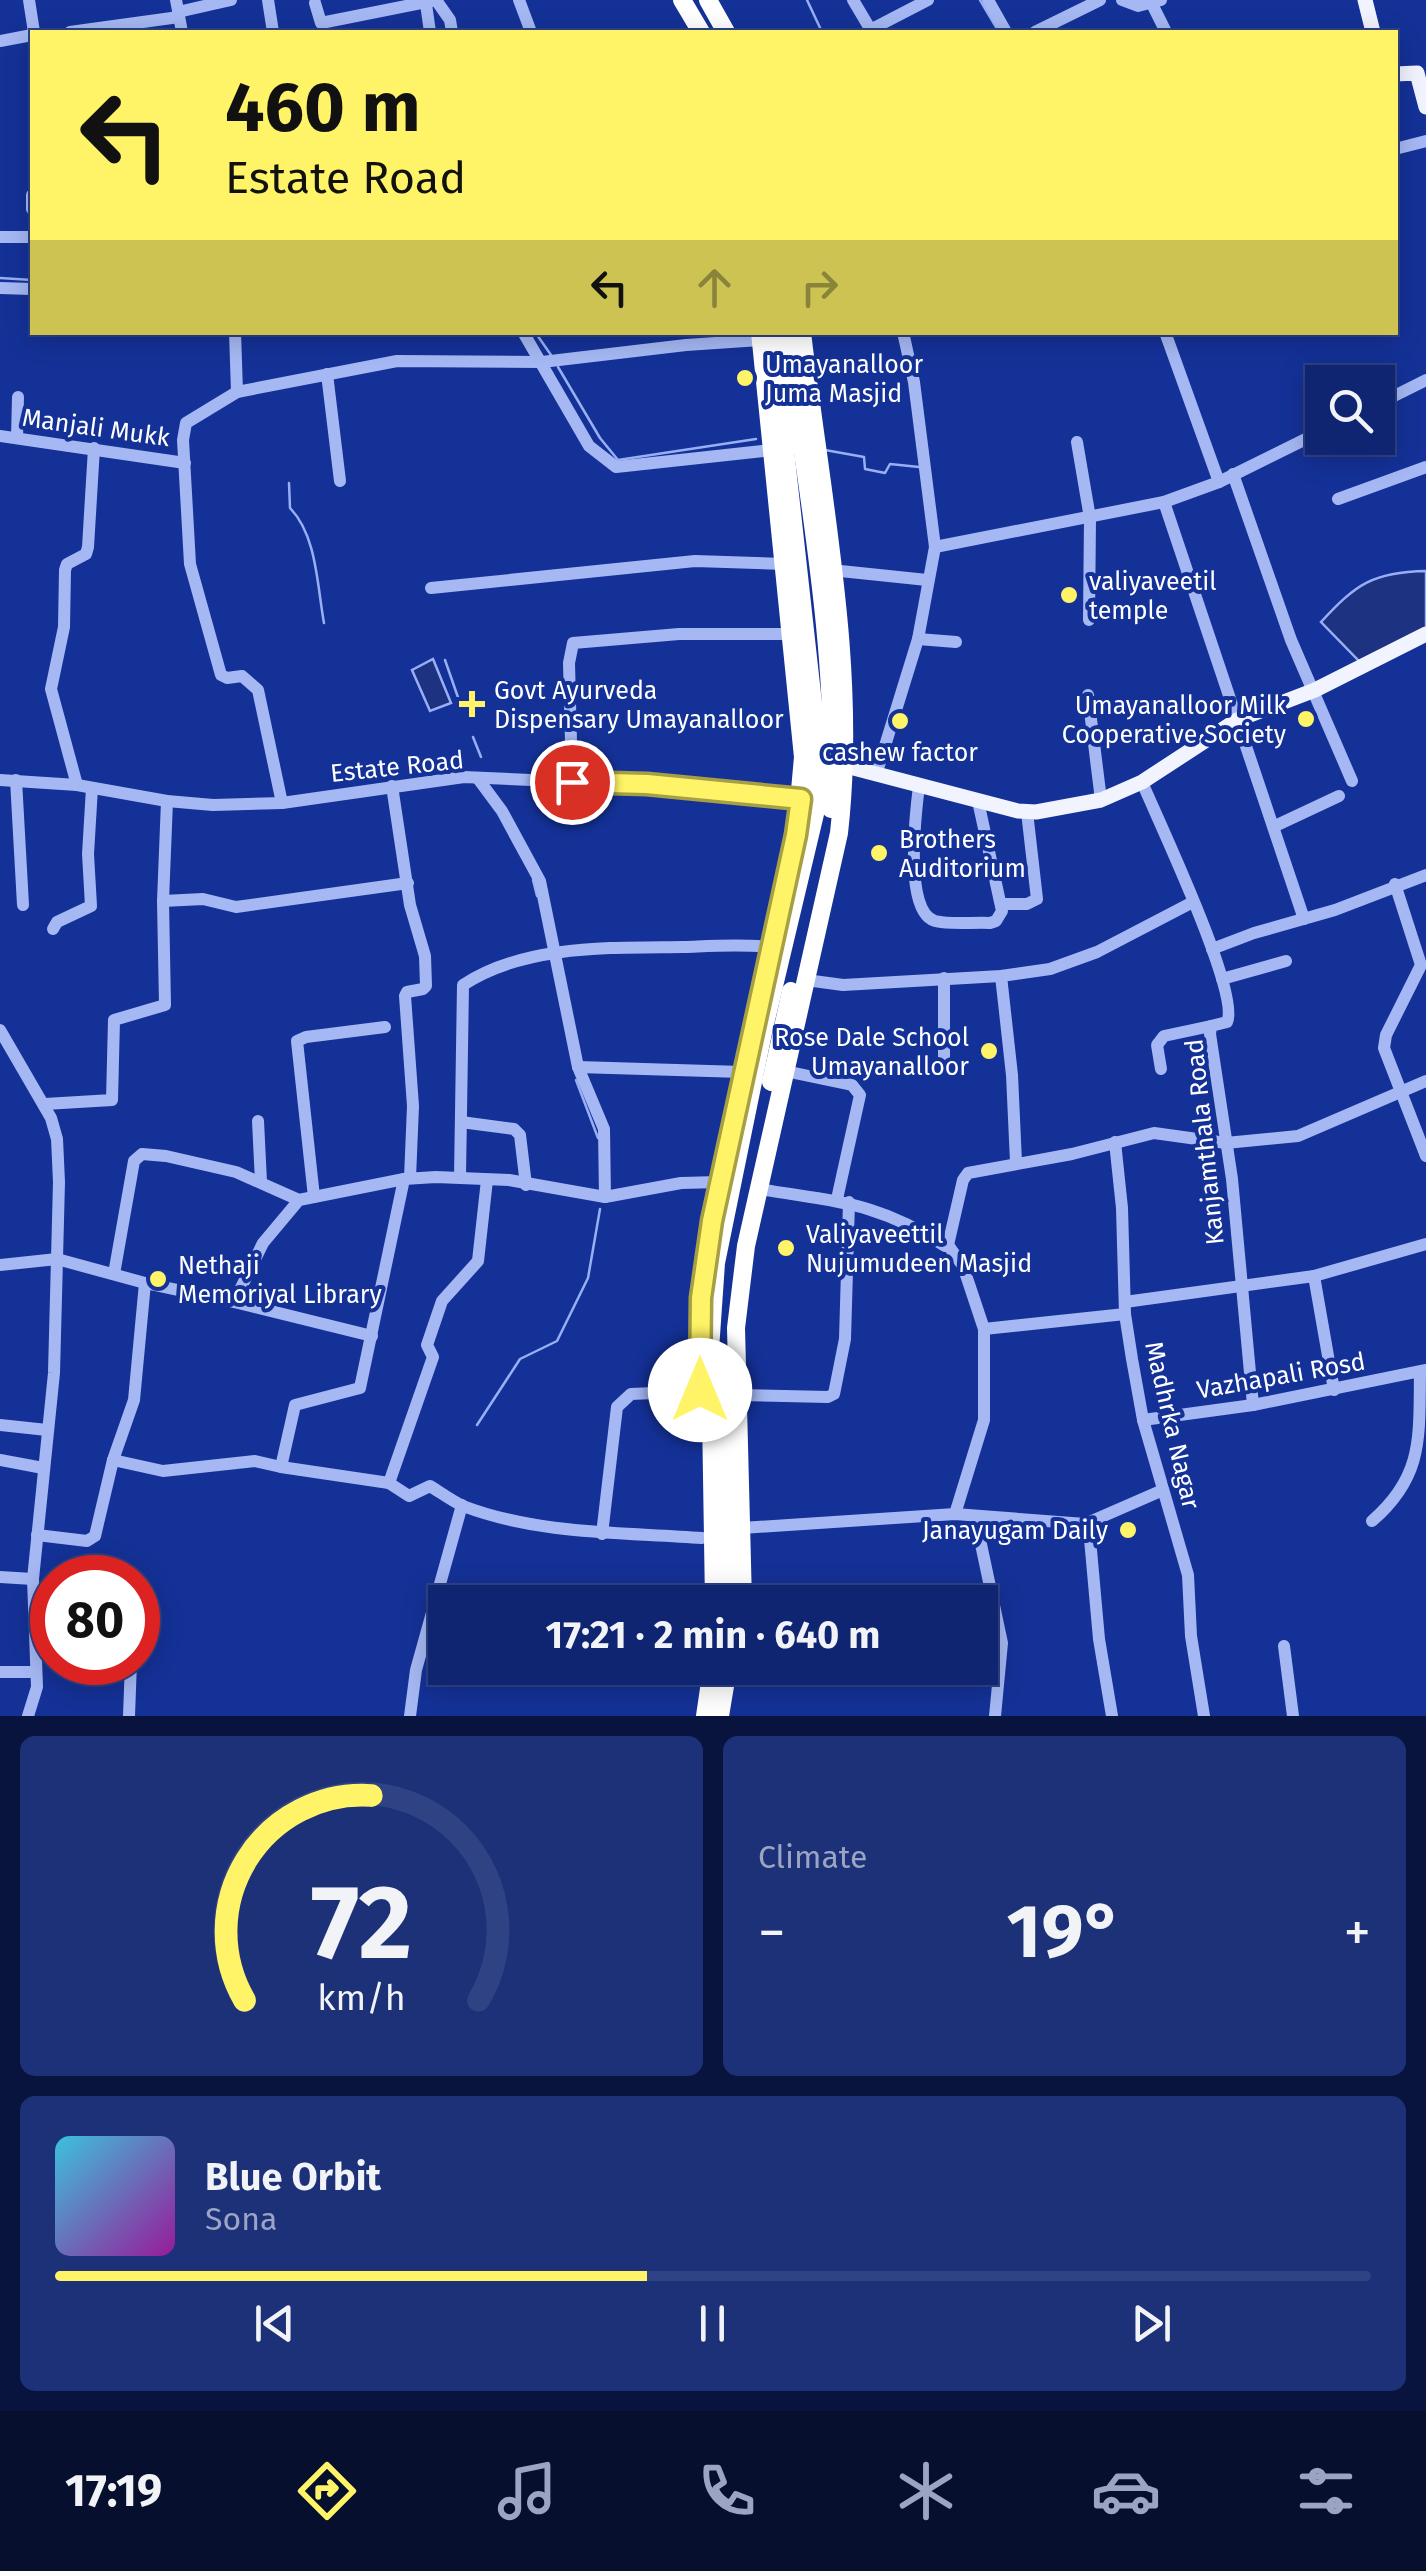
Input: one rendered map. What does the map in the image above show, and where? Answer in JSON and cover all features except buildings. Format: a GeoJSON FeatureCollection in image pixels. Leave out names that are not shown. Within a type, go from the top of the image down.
{"type":"FeatureCollection","features":[{"type":"Feature","properties":{"kind":"highway"},"geometry":{"type":"LineString","coordinates":[[682,0],[699,30]]}},
{"type":"Feature","properties":{"kind":"highway"},"geometry":{"type":"LineString","coordinates":[[694,0],[711,30]]}},
{"type":"Feature","properties":{"kind":"highway"},"geometry":{"type":"LineString","coordinates":[[708,0],[725,30]]}},
{"type":"Feature","properties":{"kind":"highway"},"geometry":{"type":"LineString","coordinates":[[720,0],[736,30]]}},
{"type":"Feature","properties":{"kind":"highway"},"geometry":{"type":"LineString","coordinates":[[702,1585],[701,1298],[719,1182],[801,799],[803,757],[764,335]]}},
{"type":"Feature","properties":{"kind":"highway"},"geometry":{"type":"LineString","coordinates":[[714,1585],[710,1350],[716,1264],[764,1028],[815,814],[816,738],[764,335]]}},
{"type":"Feature","properties":{"kind":"highway"},"geometry":{"type":"LineString","coordinates":[[730,1585],[727,1348],[732,1264],[831,815],[834,763],[822,614],[786,335]]}},
{"type":"Feature","properties":{"kind":"highway"},"geometry":{"type":"LineString","coordinates":[[743,1585],[736,1328],[746,1246],[840,833],[846,766],[844,692],[832,570],[802,335]]}},
{"type":"Feature","properties":{"kind":"highway"},"geometry":{"type":"LineString","coordinates":[[693,1716],[698,1685]]}},
{"type":"Feature","properties":{"kind":"highway"},"geometry":{"type":"LineString","coordinates":[[705,1716],[710,1685]]}},
{"type":"Feature","properties":{"kind":"highway"},"geometry":{"type":"LineString","coordinates":[[720,1716],[725,1685]]}},
{"type":"Feature","properties":{"kind":"highway"},"geometry":{"type":"LineString","coordinates":[[732,1716],[737,1685]]}},
{"type":"Feature","properties":{"kind":"main road"},"geometry":{"type":"LineString","coordinates":[[1365,0],[1373,30]]}},
{"type":"Feature","properties":{"kind":"main road"},"geometry":{"type":"LineString","coordinates":[[1421,72],[1426,107]]}},
{"type":"Feature","properties":{"kind":"main road"},"geometry":{"type":"LineString","coordinates":[[846,766],[1027,812],[1100,800],[1142,782],[1237,720],[1315,690],[1426,634]]}},
{"type":"Feature","properties":{"kind":"street"},"geometry":{"type":"LineString","coordinates":[[29,0],[33,30]]}},
{"type":"Feature","properties":{"kind":"street"},"geometry":{"type":"LineString","coordinates":[[80,30],[231,0]]}},
{"type":"Feature","properties":{"kind":"street"},"geometry":{"type":"LineString","coordinates":[[268,0],[273,30]]}},
{"type":"Feature","properties":{"kind":"street"},"geometry":{"type":"LineString","coordinates":[[519,0],[530,30]]}},
{"type":"Feature","properties":{"kind":"street"},"geometry":{"type":"LineString","coordinates":[[853,0],[870,30]]}},
{"type":"Feature","properties":{"kind":"street"},"geometry":{"type":"LineString","coordinates":[[873,30],[928,0]]}},
{"type":"Feature","properties":{"kind":"street"},"geometry":{"type":"LineString","coordinates":[[988,0],[1005,30]]}},
{"type":"Feature","properties":{"kind":"street"},"geometry":{"type":"LineString","coordinates":[[1039,30],[1100,0]]}},
{"type":"Feature","properties":{"kind":"street"},"geometry":{"type":"LineString","coordinates":[[1122,0],[1138,6],[1157,2],[1165,30]]}},
{"type":"Feature","properties":{"kind":"street"},"geometry":{"type":"LineString","coordinates":[[315,4],[320,23],[432,1]]}},
{"type":"Feature","properties":{"kind":"street"},"geometry":{"type":"LineString","coordinates":[[430,30],[432,1]]}},
{"type":"Feature","properties":{"kind":"street"},"geometry":{"type":"LineString","coordinates":[[432,1],[450,20],[452,30]]}},
{"type":"Feature","properties":{"kind":"street"},"geometry":{"type":"LineString","coordinates":[[0,41],[30,35]]}},
{"type":"Feature","properties":{"kind":"street"},"geometry":{"type":"LineString","coordinates":[[1398,149],[1426,141]]}},
{"type":"Feature","properties":{"kind":"street"},"geometry":{"type":"LineString","coordinates":[[0,237],[30,237]]}},
{"type":"Feature","properties":{"kind":"street"},"geometry":{"type":"LineString","coordinates":[[0,288],[30,289]]}},
{"type":"Feature","properties":{"kind":"street"},"geometry":{"type":"LineString","coordinates":[[235,335],[237,392]]}},
{"type":"Feature","properties":{"kind":"street"},"geometry":{"type":"LineString","coordinates":[[525,335],[589,446],[616,467],[772,450]]}},
{"type":"Feature","properties":{"kind":"street"},"geometry":{"type":"LineString","coordinates":[[282,803],[258,690],[242,676],[220,675],[190,564],[183,440],[186,423],[237,392],[398,361],[542,362],[764,335]]}},
{"type":"Feature","properties":{"kind":"street"},"geometry":{"type":"LineString","coordinates":[[876,775],[918,639],[935,547],[914,382],[904,335]]}},
{"type":"Feature","properties":{"kind":"street"},"geometry":{"type":"LineString","coordinates":[[1166,335],[1219,482]]}},
{"type":"Feature","properties":{"kind":"street"},"geometry":{"type":"LineString","coordinates":[[327,374],[340,480]]}},
{"type":"Feature","properties":{"kind":"street"},"geometry":{"type":"LineString","coordinates":[[1395,396],[1426,380]]}},
{"type":"Feature","properties":{"kind":"street"},"geometry":{"type":"LineString","coordinates":[[16,438],[18,397]]}},
{"type":"Feature","properties":{"kind":"street","name":"Manjali Mukk"},"geometry":{"type":"LineString","coordinates":[[0,436],[186,463]]}},
{"type":"Feature","properties":{"kind":"street"},"geometry":{"type":"LineString","coordinates":[[935,547],[1164,502],[1219,482],[1305,439]]}},
{"type":"Feature","properties":{"kind":"street"},"geometry":{"type":"LineString","coordinates":[[1077,442],[1090,518],[1089,620]]}},
{"type":"Feature","properties":{"kind":"street"},"geometry":{"type":"LineString","coordinates":[[77,785],[51,689],[64,627],[65,570],[67,564],[86,554],[88,547],[94,448]]}},
{"type":"Feature","properties":{"kind":"street"},"geometry":{"type":"LineString","coordinates":[[1338,499],[1426,468]]}},
{"type":"Feature","properties":{"kind":"street"},"geometry":{"type":"LineString","coordinates":[[1232,474],[1291,640],[1352,781]]}},
{"type":"Feature","properties":{"kind":"street"},"geometry":{"type":"LineString","coordinates":[[1164,502],[1304,918]]}},
{"type":"Feature","properties":{"kind":"street"},"geometry":{"type":"LineString","coordinates":[[431,588],[695,561],[785,564]]}},
{"type":"Feature","properties":{"kind":"street"},"geometry":{"type":"LineString","coordinates":[[832,570],[927,580]]}},
{"type":"Feature","properties":{"kind":"street"},"geometry":{"type":"LineString","coordinates":[[572,782],[569,663],[573,643],[678,634],[792,634]]}},
{"type":"Feature","properties":{"kind":"street"},"geometry":{"type":"LineString","coordinates":[[918,639],[956,642]]}},
{"type":"Feature","properties":{"kind":"street"},"geometry":{"type":"LineString","coordinates":[[1088,695],[1100,800]]}},
{"type":"Feature","properties":{"kind":"street","name":"Estate Road"},"geometry":{"type":"LineString","coordinates":[[0,780],[77,785],[214,805],[282,803],[464,777],[647,784],[801,799]]}},
{"type":"Feature","properties":{"kind":"street"},"geometry":{"type":"LineString","coordinates":[[16,780],[23,905]]}},
{"type":"Feature","properties":{"kind":"street"},"geometry":{"type":"LineString","coordinates":[[479,780],[510,824],[540,882],[578,1067],[604,1129],[605,1196]]}},
{"type":"Feature","properties":{"kind":"street","name":"Kanjamthala Road"},"geometry":{"type":"LineString","coordinates":[[1142,782],[1212,949],[1230,1015],[1226,1022],[1211,1026],[1210,1040],[1226,1144],[1253,1405]]}},
{"type":"Feature","properties":{"kind":"street"},"geometry":{"type":"LineString","coordinates":[[281,1467],[295,1405],[360,1388],[407,1178],[412,1106],[405,996],[407,992],[423,990],[426,981],[425,956],[410,905],[392,786]]}},
{"type":"Feature","properties":{"kind":"street"},"geometry":{"type":"LineString","coordinates":[[919,786],[913,843],[916,886],[926,914],[935,921],[996,921],[1002,904],[986,850],[978,801]]}},
{"type":"Feature","properties":{"kind":"street"},"geometry":{"type":"LineString","coordinates":[[52,929],[57,922],[92,906],[88,854],[92,788]]}},
{"type":"Feature","properties":{"kind":"street"},"geometry":{"type":"LineString","coordinates":[[1274,826],[1339,796]]}},
{"type":"Feature","properties":{"kind":"street"},"geometry":{"type":"LineString","coordinates":[[44,1104],[112,1100],[114,1020],[162,1007],[167,1000],[163,901],[167,801]]}},
{"type":"Feature","properties":{"kind":"street"},"geometry":{"type":"LineString","coordinates":[[1002,904],[1028,904],[1037,899],[1027,812]]}},
{"type":"Feature","properties":{"kind":"street"},"geometry":{"type":"LineString","coordinates":[[1212,949],[1254,932],[1335,910],[1426,875]]}},
{"type":"Feature","properties":{"kind":"street"},"geometry":{"type":"LineString","coordinates":[[163,901],[203,899],[236,907],[408,884]]}},
{"type":"Feature","properties":{"kind":"street"},"geometry":{"type":"LineString","coordinates":[[1395,884],[1420,965],[1384,1041],[1386,1056],[1426,1156]]}},
{"type":"Feature","properties":{"kind":"street"},"geometry":{"type":"LineString","coordinates":[[806,980],[842,986],[1050,969],[1096,952],[1194,902]]}},
{"type":"Feature","properties":{"kind":"street"},"geometry":{"type":"LineString","coordinates":[[460,1177],[462,984],[506,964],[554,954],[626,947],[770,947]]}},
{"type":"Feature","properties":{"kind":"street"},"geometry":{"type":"LineString","coordinates":[[1222,979],[1286,961]]}},
{"type":"Feature","properties":{"kind":"street"},"geometry":{"type":"LineString","coordinates":[[1001,976],[1012,1075],[1016,1162]]}},
{"type":"Feature","properties":{"kind":"street"},"geometry":{"type":"LineString","coordinates":[[944,978],[944,1064]]}},
{"type":"Feature","properties":{"kind":"street"},"geometry":{"type":"LineString","coordinates":[[1161,1070],[1157,1045],[1164,1036],[1211,1026]]}},
{"type":"Feature","properties":{"kind":"street"},"geometry":{"type":"LineString","coordinates":[[314,1197],[297,1041],[385,1027]]}},
{"type":"Feature","properties":{"kind":"street"},"geometry":{"type":"LineString","coordinates":[[0,1030],[44,1104],[58,1138],[54,1373],[35,1555]]}},
{"type":"Feature","properties":{"kind":"street"},"geometry":{"type":"LineString","coordinates":[[578,1067],[742,1072]]}},
{"type":"Feature","properties":{"kind":"street"},"geometry":{"type":"LineString","coordinates":[[738,1395],[834,1394],[845,1339],[843,1201],[860,1095],[852,1085],[785,1072]]}},
{"type":"Feature","properties":{"kind":"street"},"geometry":{"type":"LineString","coordinates":[[948,1245],[968,1173],[1046,1160],[1154,1133],[1226,1144],[1298,1136],[1426,1081]]}},
{"type":"Feature","properties":{"kind":"street"},"geometry":{"type":"LineString","coordinates":[[258,1120],[261,1182]]}},
{"type":"Feature","properties":{"kind":"street"},"geometry":{"type":"LineString","coordinates":[[461,1122],[514,1129],[520,1135],[526,1184]]}},
{"type":"Feature","properties":{"kind":"street","name":"Madhrka Nagar"},"geometry":{"type":"LineString","coordinates":[[1115,1142],[1122,1208],[1125,1308],[1143,1420],[1188,1575],[1191,1636],[1204,1716]]}},
{"type":"Feature","properties":{"kind":"street"},"geometry":{"type":"LineString","coordinates":[[114,1274],[134,1162],[142,1154],[236,1172],[299,1200],[407,1178],[460,1177],[605,1196],[681,1183],[719,1182]]}},
{"type":"Feature","properties":{"kind":"street"},"geometry":{"type":"LineString","coordinates":[[389,1483],[433,1357],[427,1345],[442,1301],[478,1261],[487,1180]]}},
{"type":"Feature","properties":{"kind":"street"},"geometry":{"type":"LineString","coordinates":[[759,1189],[843,1201],[901,1220],[948,1245],[963,1266],[984,1329],[984,1420],[954,1514]]}},
{"type":"Feature","properties":{"kind":"street"},"geometry":{"type":"LineString","coordinates":[[234,1302],[263,1243],[299,1200]]}},
{"type":"Feature","properties":{"kind":"street"},"geometry":{"type":"LineString","coordinates":[[984,1329],[1314,1276],[1426,1244]]}},
{"type":"Feature","properties":{"kind":"street"},"geometry":{"type":"LineString","coordinates":[[0,1265],[57,1259],[372,1336]]}},
{"type":"Feature","properties":{"kind":"street"},"geometry":{"type":"LineString","coordinates":[[1314,1276],[1334,1390]]}},
{"type":"Feature","properties":{"kind":"street"},"geometry":{"type":"LineString","coordinates":[[37,1535],[87,1541],[95,1536],[113,1460],[134,1400],[145,1283]]}},
{"type":"Feature","properties":{"kind":"street"},"geometry":{"type":"LineString","coordinates":[[1372,1521],[1406,1486],[1414,1468],[1423,1371]]}},
{"type":"Feature","properties":{"kind":"street","name":"Vazhapali Rosd"},"geometry":{"type":"LineString","coordinates":[[1143,1420],[1253,1405],[1423,1371]]}},
{"type":"Feature","properties":{"kind":"street"},"geometry":{"type":"LineString","coordinates":[[602,1534],[616,1407],[631,1394],[700,1390]]}},
{"type":"Feature","properties":{"kind":"street"},"geometry":{"type":"LineString","coordinates":[[0,1426],[47,1430]]}},
{"type":"Feature","properties":{"kind":"street"},"geometry":{"type":"LineString","coordinates":[[0,1460],[43,1468]]}},
{"type":"Feature","properties":{"kind":"street"},"geometry":{"type":"LineString","coordinates":[[113,1460],[163,1471],[255,1462],[389,1483],[409,1496],[430,1486],[462,1506],[537,1524],[602,1534],[702,1538]]}},
{"type":"Feature","properties":{"kind":"street"},"geometry":{"type":"LineString","coordinates":[[742,1528],[954,1514],[1085,1524],[1163,1490]]}},
{"type":"Feature","properties":{"kind":"street"},"geometry":{"type":"LineString","coordinates":[[410,1716],[416,1670],[462,1506]]}},
{"type":"Feature","properties":{"kind":"street"},"geometry":{"type":"LineString","coordinates":[[975,1516],[1000,1628],[1002,1653],[994,1716]]}},
{"type":"Feature","properties":{"kind":"street"},"geometry":{"type":"LineString","coordinates":[[1085,1524],[1090,1539],[1098,1639],[1112,1716]]}},
{"type":"Feature","properties":{"kind":"street"},"geometry":{"type":"LineString","coordinates":[[0,1577],[30,1579]]}},
{"type":"Feature","properties":{"kind":"street"},"geometry":{"type":"LineString","coordinates":[[1284,1646],[1293,1716]]}},
{"type":"Feature","properties":{"kind":"street"},"geometry":{"type":"LineString","coordinates":[[0,1672],[30,1668]]}},
{"type":"Feature","properties":{"kind":"street"},"geometry":{"type":"LineString","coordinates":[[28,1716],[36,1685]]}},
{"type":"Feature","properties":{"kind":"street"},"geometry":{"type":"LineString","coordinates":[[129,1716],[130,1685]]}},
{"type":"Feature","properties":{"kind":"water"},"geometry":{"type":"Polygon","coordinates":[[[1426,571],[1426,628],[1359,661],[1321,622],[1367,583],[1392,574],[1426,571]]]}},
{"type":"Feature","properties":{"kind":"water"},"geometry":{"type":"Polygon","coordinates":[[[433,659],[451,703],[430,711],[412,670],[433,659]]]}},
{"type":"Feature","properties":{"kind":"waterway"},"geometry":{"type":"LineString","coordinates":[[807,0],[821,30]]}},
{"type":"Feature","properties":{"kind":"waterway"},"geometry":{"type":"LineString","coordinates":[[980,0],[996,27]]}},
{"type":"Feature","properties":{"kind":"waterway"},"geometry":{"type":"LineString","coordinates":[[0,278],[30,280]]}},
{"type":"Feature","properties":{"kind":"waterway"},"geometry":{"type":"LineString","coordinates":[[537,335],[551,355]]}},
{"type":"Feature","properties":{"kind":"waterway"},"geometry":{"type":"LineString","coordinates":[[558,367],[600,438],[618,460],[756,439]]}},
{"type":"Feature","properties":{"kind":"waterway"},"geometry":{"type":"LineString","coordinates":[[825,450],[864,457],[865,469],[885,473],[890,464],[919,467]]}},
{"type":"Feature","properties":{"kind":"waterway"},"geometry":{"type":"LineString","coordinates":[[289,483],[290,508],[311,547],[324,623]]}},
{"type":"Feature","properties":{"kind":"waterway"},"geometry":{"type":"LineString","coordinates":[[445,660],[461,706]]}},
{"type":"Feature","properties":{"kind":"waterway"},"geometry":{"type":"LineString","coordinates":[[473,737],[481,757]]}},
{"type":"Feature","properties":{"kind":"waterway"},"geometry":{"type":"LineString","coordinates":[[533,880],[537,896]]}},
{"type":"Feature","properties":{"kind":"waterway"},"geometry":{"type":"LineString","coordinates":[[576,1080],[598,1138]]}},
{"type":"Feature","properties":{"kind":"waterway"},"geometry":{"type":"LineString","coordinates":[[477,1425],[520,1359],[557,1341],[588,1278],[600,1209]]}},
{"type":"Feature","properties":{"kind":"place","name":"Umayanalloor Juma Masjid"},"geometry":{"type":"Point","coordinates":[745,378]}},
{"type":"Feature","properties":{"kind":"place","name":"valiyaveetil temple"},"geometry":{"type":"Point","coordinates":[1069,595]}},
{"type":"Feature","properties":{"kind":"place","name":"Govt Ayurveda Dispensary Umayanalloor"},"geometry":{"type":"Point","coordinates":[472,704]}},
{"type":"Feature","properties":{"kind":"place","name":"Umayanalloor Milk Cooperative Society"},"geometry":{"type":"Point","coordinates":[1306,719]}},
{"type":"Feature","properties":{"kind":"place","name":"cashew factor"},"geometry":{"type":"Point","coordinates":[900,721]}},
{"type":"Feature","properties":{"kind":"place","name":"Brothers Auditorium"},"geometry":{"type":"Point","coordinates":[879,853]}},
{"type":"Feature","properties":{"kind":"place","name":"Rose Dale School Umayanalloor"},"geometry":{"type":"Point","coordinates":[989,1051]}},
{"type":"Feature","properties":{"kind":"place","name":"Valiyaveettil Nujumudeen Masjid"},"geometry":{"type":"Point","coordinates":[786,1248]}},
{"type":"Feature","properties":{"kind":"place","name":"Nethaji Memoriyal Library"},"geometry":{"type":"Point","coordinates":[158,1279]}},
{"type":"Feature","properties":{"kind":"place","name":"Janayugam Daily"},"geometry":{"type":"Point","coordinates":[1128,1530]}},
{"type":"Feature","properties":{"kind":"route"},"geometry":{"type":"LineString","coordinates":[[572,782],[647,784],[801,799],[712,1221],[701,1298],[700,1390]]}}]}
